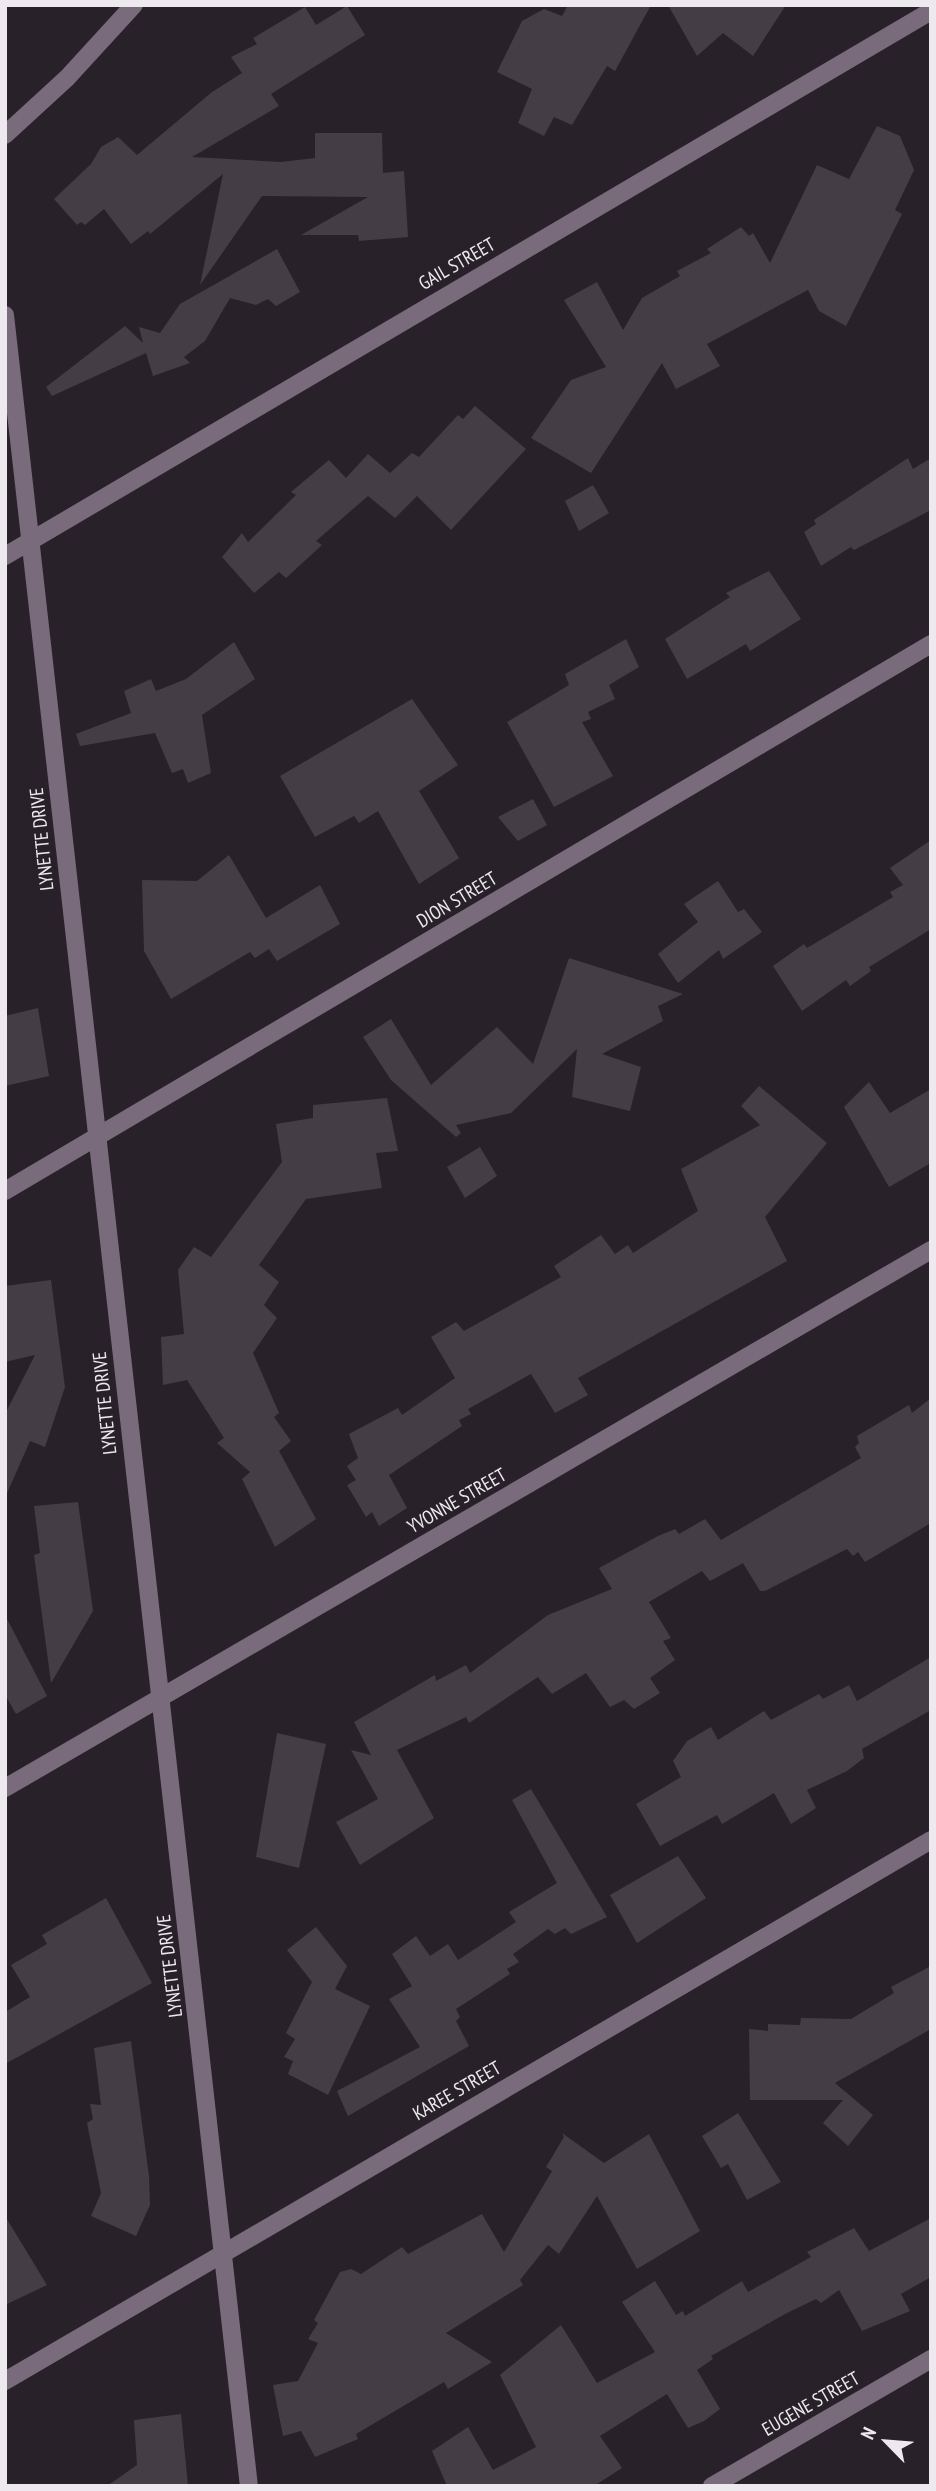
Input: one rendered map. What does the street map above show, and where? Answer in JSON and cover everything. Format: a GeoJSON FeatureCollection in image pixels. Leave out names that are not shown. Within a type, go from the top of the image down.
{"type":"FeatureCollection","features":[{"type":"Feature","properties":{"kind":"street"},"geometry":{"type":"LineString","coordinates":[[5,135],[67,78],[134,5]]}},
{"type":"Feature","properties":{"kind":"street","name":"GAIL STREET"},"geometry":{"type":"LineString","coordinates":[[5,556],[29,538],[931,11]]}},
{"type":"Feature","properties":{"kind":"street","name":"LYNETTE DRIVE"},"geometry":{"type":"LineString","coordinates":[[5,315],[249,2486]]}},
{"type":"Feature","properties":{"kind":"street","name":"DION STREET"},"geometry":{"type":"LineString","coordinates":[[5,1191],[931,644]]}},
{"type":"Feature","properties":{"kind":"street","name":"YVONNE STREET"},"geometry":{"type":"LineString","coordinates":[[5,1788],[931,1250]]}},
{"type":"Feature","properties":{"kind":"street","name":"KAREE STREET"},"geometry":{"type":"LineString","coordinates":[[5,2381],[224,2250],[931,1840]]}},
{"type":"Feature","properties":{"kind":"street","name":"EUGENE STREET"},"geometry":{"type":"LineString","coordinates":[[712,2486],[931,2359]]}},
{"type":"Feature","properties":{"kind":"building"},"geometry":{"type":"Polygon","coordinates":[[[568,5],[651,5],[615,71],[607,66],[572,125],[554,117],[544,136],[518,123],[532,89],[497,72],[522,21],[544,9],[562,16],[568,5]]]}},
{"type":"Feature","properties":{"kind":"building"},"geometry":{"type":"Polygon","coordinates":[[[668,5],[786,5],[753,56],[723,33],[697,56],[668,5]]]}},
{"type":"Feature","properties":{"kind":"building"},"geometry":{"type":"Polygon","coordinates":[[[347,6],[365,35],[271,94],[279,106],[192,157],[281,162],[315,158],[315,133],[382,133],[383,173],[404,171],[408,237],[359,241],[358,235],[301,235],[368,197],[262,196],[200,285],[223,174],[150,234],[148,231],[131,244],[104,209],[85,225],[81,222],[77,225],[54,199],[91,164],[101,147],[118,137],[137,155],[212,92],[242,73],[231,57],[257,44],[253,38],[305,7],[316,25],[347,6]]]}},
{"type":"Feature","properties":{"kind":"building"},"geometry":{"type":"Polygon","coordinates":[[[877,126],[900,136],[914,170],[895,210],[902,214],[846,326],[819,311],[808,290],[707,344],[720,366],[676,389],[662,363],[591,473],[531,438],[571,380],[606,367],[564,300],[597,282],[623,330],[642,298],[680,276],[677,271],[711,253],[707,249],[741,227],[749,236],[753,233],[770,263],[817,165],[849,179],[877,126]]]}},
{"type":"Feature","properties":{"kind":"building"},"geometry":{"type":"Polygon","coordinates":[[[277,249],[300,292],[276,306],[268,299],[256,305],[230,298],[205,341],[184,357],[190,363],[153,376],[146,353],[52,396],[46,387],[125,326],[143,343],[139,327],[160,333],[180,304],[277,249]]]}},
{"type":"Feature","properties":{"kind":"building"},"geometry":{"type":"Polygon","coordinates":[[[475,406],[526,449],[451,530],[417,496],[395,518],[368,496],[316,541],[322,545],[286,578],[279,572],[254,593],[222,557],[242,533],[248,542],[296,495],[291,492],[329,460],[346,478],[368,454],[390,473],[412,453],[419,457],[458,415],[463,419],[475,406]]]}},
{"type":"Feature","properties":{"kind":"building"},"geometry":{"type":"Polygon","coordinates":[[[908,458],[913,469],[931,458],[931,510],[854,550],[851,547],[821,566],[804,532],[816,524],[814,520],[908,458]]]}},
{"type":"Feature","properties":{"kind":"building"},"geometry":{"type":"Polygon","coordinates":[[[593,485],[609,513],[579,531],[565,501],[593,485]]]}},
{"type":"Feature","properties":{"kind":"building"},"geometry":{"type":"Polygon","coordinates":[[[769,571],[801,619],[750,651],[746,644],[687,679],[665,639],[730,597],[726,593],[769,571]]]}},
{"type":"Feature","properties":{"kind":"building"},"geometry":{"type":"Polygon","coordinates":[[[626,639],[639,667],[609,685],[615,699],[588,712],[591,719],[582,722],[613,776],[554,807],[507,722],[569,685],[565,674],[626,639]]]}},
{"type":"Feature","properties":{"kind":"building"},"geometry":{"type":"Polygon","coordinates":[[[234,642],[255,679],[202,715],[211,773],[188,783],[183,769],[172,773],[155,733],[80,746],[76,734],[131,713],[124,691],[151,679],[156,691],[186,679],[234,642]]]}},
{"type":"Feature","properties":{"kind":"building"},"geometry":{"type":"Polygon","coordinates":[[[412,699],[458,765],[419,791],[459,858],[419,884],[378,811],[359,823],[354,816],[315,837],[280,776],[412,699]]]}},
{"type":"Feature","properties":{"kind":"building"},"geometry":{"type":"Polygon","coordinates":[[[533,799],[547,825],[518,841],[498,817],[533,799]]]}},
{"type":"Feature","properties":{"kind":"building"},"geometry":{"type":"Polygon","coordinates":[[[931,840],[931,929],[869,967],[871,971],[850,986],[846,980],[802,1011],[773,966],[804,944],[807,948],[893,897],[890,892],[903,885],[890,868],[931,840]]]}},
{"type":"Feature","properties":{"kind":"building"},"geometry":{"type":"Polygon","coordinates":[[[229,855],[266,918],[320,885],[340,924],[277,961],[269,949],[255,958],[250,952],[171,999],[144,951],[142,880],[197,881],[229,855]]]}},
{"type":"Feature","properties":{"kind":"building"},"geometry":{"type":"Polygon","coordinates":[[[718,881],[738,912],[744,909],[762,932],[723,959],[719,950],[678,983],[658,954],[698,922],[684,904],[718,881]]]}},
{"type":"Feature","properties":{"kind":"building"},"geometry":{"type":"Polygon","coordinates":[[[569,958],[683,994],[658,1006],[663,1021],[602,1054],[641,1067],[630,1111],[572,1097],[577,1049],[511,1113],[456,1125],[461,1133],[456,1137],[391,1080],[363,1037],[391,1019],[431,1085],[497,1027],[533,1064],[569,958]]]}},
{"type":"Feature","properties":{"kind":"building"},"geometry":{"type":"Polygon","coordinates":[[[38,1008],[49,1076],[5,1086],[5,1016],[38,1008]]]}},
{"type":"Feature","properties":{"kind":"building"},"geometry":{"type":"Polygon","coordinates":[[[869,1082],[890,1113],[931,1089],[931,1163],[889,1187],[844,1107],[869,1082]]]}},
{"type":"Feature","properties":{"kind":"building"},"geometry":{"type":"Polygon","coordinates":[[[759,1086],[827,1143],[765,1217],[787,1261],[578,1378],[588,1395],[555,1413],[531,1374],[468,1409],[471,1414],[459,1420],[462,1426],[389,1475],[407,1508],[379,1526],[372,1512],[366,1517],[347,1485],[356,1480],[347,1466],[358,1458],[349,1434],[398,1408],[402,1415],[455,1378],[431,1337],[456,1322],[464,1331],[561,1277],[554,1266],[601,1235],[615,1254],[628,1245],[633,1253],[698,1211],[681,1169],[760,1125],[741,1106],[759,1086]]]}},
{"type":"Feature","properties":{"kind":"building"},"geometry":{"type":"Polygon","coordinates":[[[387,1098],[398,1151],[376,1153],[382,1188],[306,1199],[259,1265],[279,1282],[264,1305],[277,1318],[253,1353],[279,1413],[274,1417],[291,1441],[279,1451],[316,1519],[275,1547],[242,1479],[250,1472],[217,1443],[224,1438],[187,1380],[163,1385],[161,1337],[184,1334],[178,1270],[194,1247],[211,1257],[282,1162],[276,1124],[313,1118],[313,1105],[387,1098]]]}},
{"type":"Feature","properties":{"kind":"building"},"geometry":{"type":"Polygon","coordinates":[[[480,1147],[497,1176],[465,1198],[447,1167],[480,1147]]]}},
{"type":"Feature","properties":{"kind":"building"},"geometry":{"type":"Polygon","coordinates":[[[51,1280],[65,1387],[45,1447],[30,1441],[5,1498],[5,1414],[35,1355],[5,1362],[5,1286],[51,1280]]]}},
{"type":"Feature","properties":{"kind":"building"},"geometry":{"type":"Polygon","coordinates":[[[931,1398],[931,1523],[865,1562],[858,1552],[853,1556],[847,1549],[765,1591],[760,1591],[743,1563],[710,1581],[702,1571],[649,1602],[671,1638],[663,1641],[675,1660],[650,1678],[660,1693],[634,1709],[624,1700],[610,1707],[586,1673],[552,1694],[538,1677],[469,1723],[466,1717],[397,1750],[434,1818],[360,1865],[336,1822],[378,1799],[351,1750],[371,1755],[354,1722],[435,1675],[436,1681],[466,1665],[470,1673],[548,1615],[612,1589],[599,1568],[658,1536],[675,1529],[679,1534],[705,1519],[721,1540],[861,1458],[855,1447],[859,1443],[857,1436],[909,1405],[912,1413],[931,1398]]]}},
{"type":"Feature","properties":{"kind":"building"},"geometry":{"type":"Polygon","coordinates":[[[78,1502],[93,1611],[51,1683],[34,1555],[40,1553],[34,1506],[78,1502]]]}},
{"type":"Feature","properties":{"kind":"building"},"geometry":{"type":"Polygon","coordinates":[[[5,1615],[47,1696],[16,1714],[5,1695],[5,1615]]]}},
{"type":"Feature","properties":{"kind":"building"},"geometry":{"type":"Polygon","coordinates":[[[931,1657],[931,1710],[862,1749],[864,1758],[847,1771],[807,1790],[816,1808],[791,1824],[774,1793],[722,1824],[717,1815],[660,1846],[636,1804],[681,1777],[673,1761],[687,1741],[711,1727],[718,1740],[764,1711],[771,1720],[819,1694],[823,1699],[849,1685],[857,1701],[931,1657]]]}},
{"type":"Feature","properties":{"kind":"building"},"geometry":{"type":"Polygon","coordinates":[[[277,1733],[326,1744],[299,1868],[256,1857],[277,1733]]]}},
{"type":"Feature","properties":{"kind":"building"},"geometry":{"type":"Polygon","coordinates":[[[531,1789],[607,1917],[571,1934],[565,1928],[555,1934],[548,1929],[513,1954],[519,1962],[507,1969],[510,1974],[456,2009],[460,2017],[456,2021],[469,2046],[348,2116],[337,2091],[420,2047],[389,1999],[412,1986],[392,1954],[416,1936],[430,1956],[448,1944],[458,1960],[516,1922],[509,1912],[557,1883],[512,1800],[531,1789]]]}},
{"type":"Feature","properties":{"kind":"building"},"geometry":{"type":"Polygon","coordinates":[[[678,1856],[706,1898],[637,1943],[610,1895],[678,1856]]]}},
{"type":"Feature","properties":{"kind":"building"},"geometry":{"type":"Polygon","coordinates":[[[106,1898],[152,1983],[5,2064],[5,2012],[30,1997],[11,1965],[47,1944],[42,1935],[106,1898]]]}},
{"type":"Feature","properties":{"kind":"building"},"geometry":{"type":"Polygon","coordinates":[[[316,1927],[347,1966],[335,1989],[370,2006],[328,2095],[288,2074],[293,2061],[284,2057],[295,2039],[286,2033],[312,1982],[287,1950],[316,1927]]]}},
{"type":"Feature","properties":{"kind":"building"},"geometry":{"type":"Polygon","coordinates":[[[931,1966],[931,2029],[835,2083],[873,2115],[848,2146],[823,2123],[843,2100],[750,2100],[749,2029],[768,2031],[768,2024],[800,2025],[801,2018],[851,2019],[894,1993],[891,1987],[931,1966]]]}},
{"type":"Feature","properties":{"kind":"building"},"geometry":{"type":"Polygon","coordinates":[[[131,2041],[149,2176],[150,2205],[136,2236],[91,2216],[101,2193],[87,2123],[93,2119],[90,2104],[101,2105],[94,2048],[131,2041]]]}},
{"type":"Feature","properties":{"kind":"building"},"geometry":{"type":"Polygon","coordinates":[[[738,2113],[781,2182],[747,2200],[728,2164],[721,2168],[702,2136],[738,2113]]]}},
{"type":"Feature","properties":{"kind":"building"},"geometry":{"type":"Polygon","coordinates":[[[562,2133],[604,2163],[649,2134],[700,2231],[637,2269],[597,2196],[559,2254],[548,2245],[520,2280],[523,2285],[446,2333],[492,2362],[448,2389],[444,2382],[356,2434],[358,2439],[315,2457],[301,2431],[283,2436],[273,2385],[298,2381],[318,2343],[308,2339],[318,2323],[314,2320],[340,2272],[351,2269],[361,2274],[402,2247],[408,2254],[482,2214],[504,2252],[552,2171],[546,2167],[564,2137],[562,2133]]]}},
{"type":"Feature","properties":{"kind":"building"},"geometry":{"type":"Polygon","coordinates":[[[5,2216],[47,2285],[5,2305],[5,2216]]]}},
{"type":"Feature","properties":{"kind":"building"},"geometry":{"type":"Polygon","coordinates":[[[931,2218],[931,2277],[901,2294],[910,2311],[862,2331],[839,2290],[821,2303],[816,2299],[785,2314],[711,2356],[713,2359],[697,2370],[720,2409],[704,2421],[688,2428],[667,2394],[600,2436],[622,2468],[594,2486],[447,2486],[432,2451],[468,2427],[493,2470],[536,2447],[500,2375],[561,2325],[597,2383],[655,2352],[622,2302],[655,2281],[676,2315],[683,2311],[685,2316],[742,2281],[748,2292],[811,2257],[807,2252],[854,2228],[869,2251],[931,2218]]]}},
{"type":"Feature","properties":{"kind":"building"},"geometry":{"type":"Polygon","coordinates":[[[181,2414],[188,2486],[107,2486],[137,2465],[134,2420],[181,2414]]]}}]}
